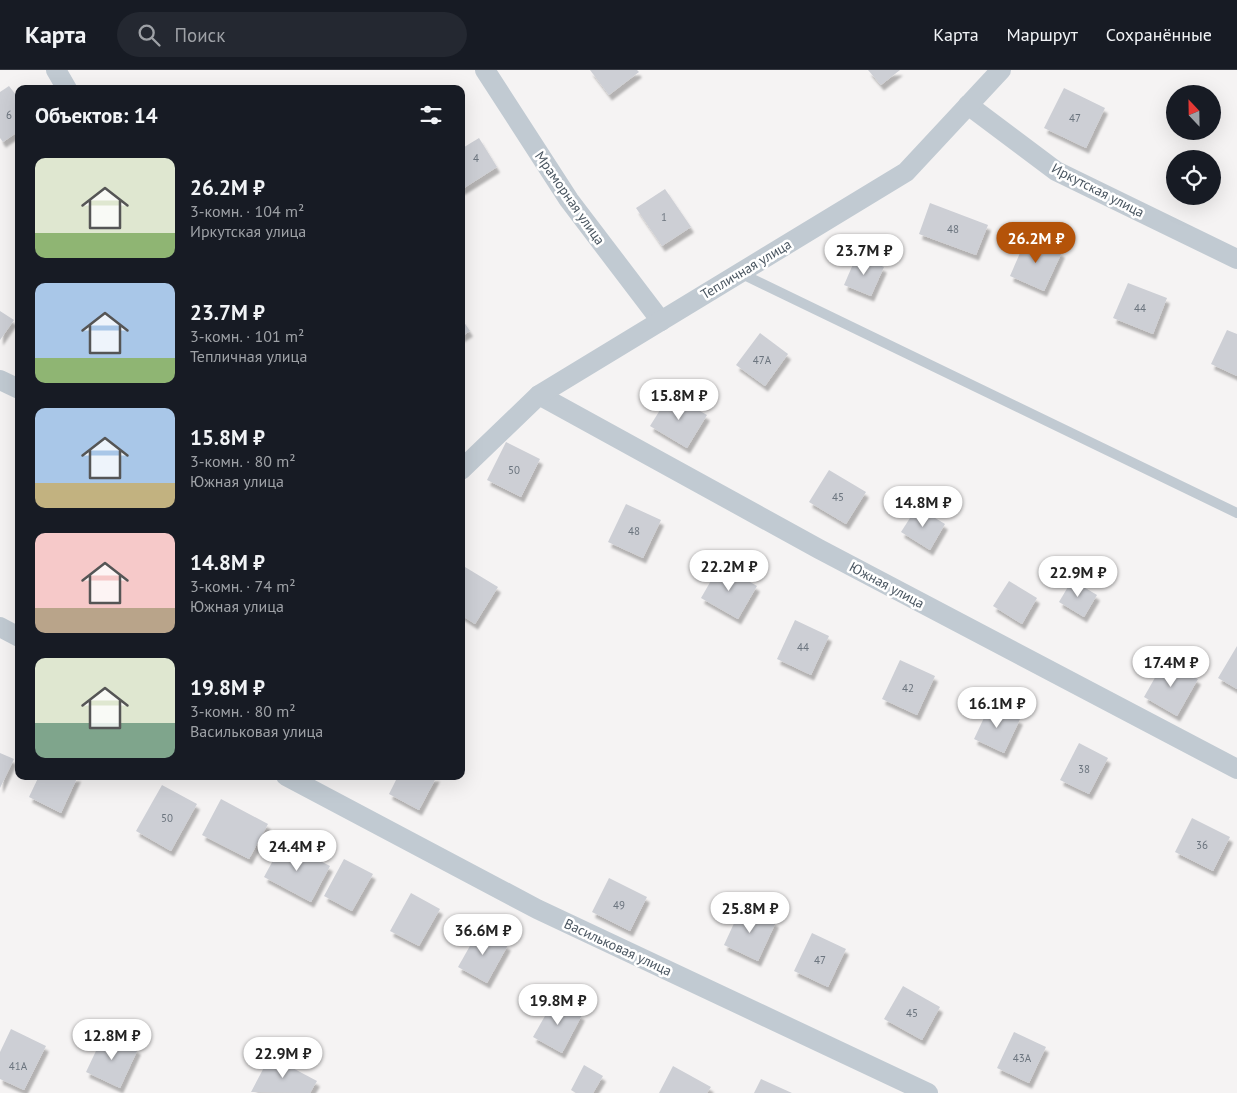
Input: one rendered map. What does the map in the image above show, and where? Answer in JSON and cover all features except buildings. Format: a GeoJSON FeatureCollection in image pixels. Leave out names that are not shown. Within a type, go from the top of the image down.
{"type":"FeatureCollection","features":[{"type":"Feature","properties":{"kind":"street"},"geometry":{"type":"LineString","coordinates":[[56,70],[65,85]]}},
{"type":"Feature","properties":{"kind":"street","name":"Мраморная улица"},"geometry":{"type":"LineString","coordinates":[[485,70],[569,200],[661,321]]}},
{"type":"Feature","properties":{"kind":"street","name":"Тепличная улица"},"geometry":{"type":"LineString","coordinates":[[465,466],[540,395],[906,172],[1001,70]]}},
{"type":"Feature","properties":{"kind":"street","name":"Иркутская улица"},"geometry":{"type":"LineString","coordinates":[[968,106],[1056,172],[1237,259]]}},
{"type":"Feature","properties":{"kind":"street"},"geometry":{"type":"LineString","coordinates":[[0,380],[15,388]]}},
{"type":"Feature","properties":{"kind":"street","name":"Южная улица"},"geometry":{"type":"LineString","coordinates":[[540,395],[819,549],[1237,769]]}},
{"type":"Feature","properties":{"kind":"street"},"geometry":{"type":"LineString","coordinates":[[0,627],[15,635]]}},
{"type":"Feature","properties":{"kind":"street","name":"Васильковая улица"},"geometry":{"type":"LineString","coordinates":[[294,780],[537,909],[928,1093]]}},
{"type":"Feature","properties":{"kind":"lane"},"geometry":{"type":"LineString","coordinates":[[740,273],[1237,513]]}}]}
